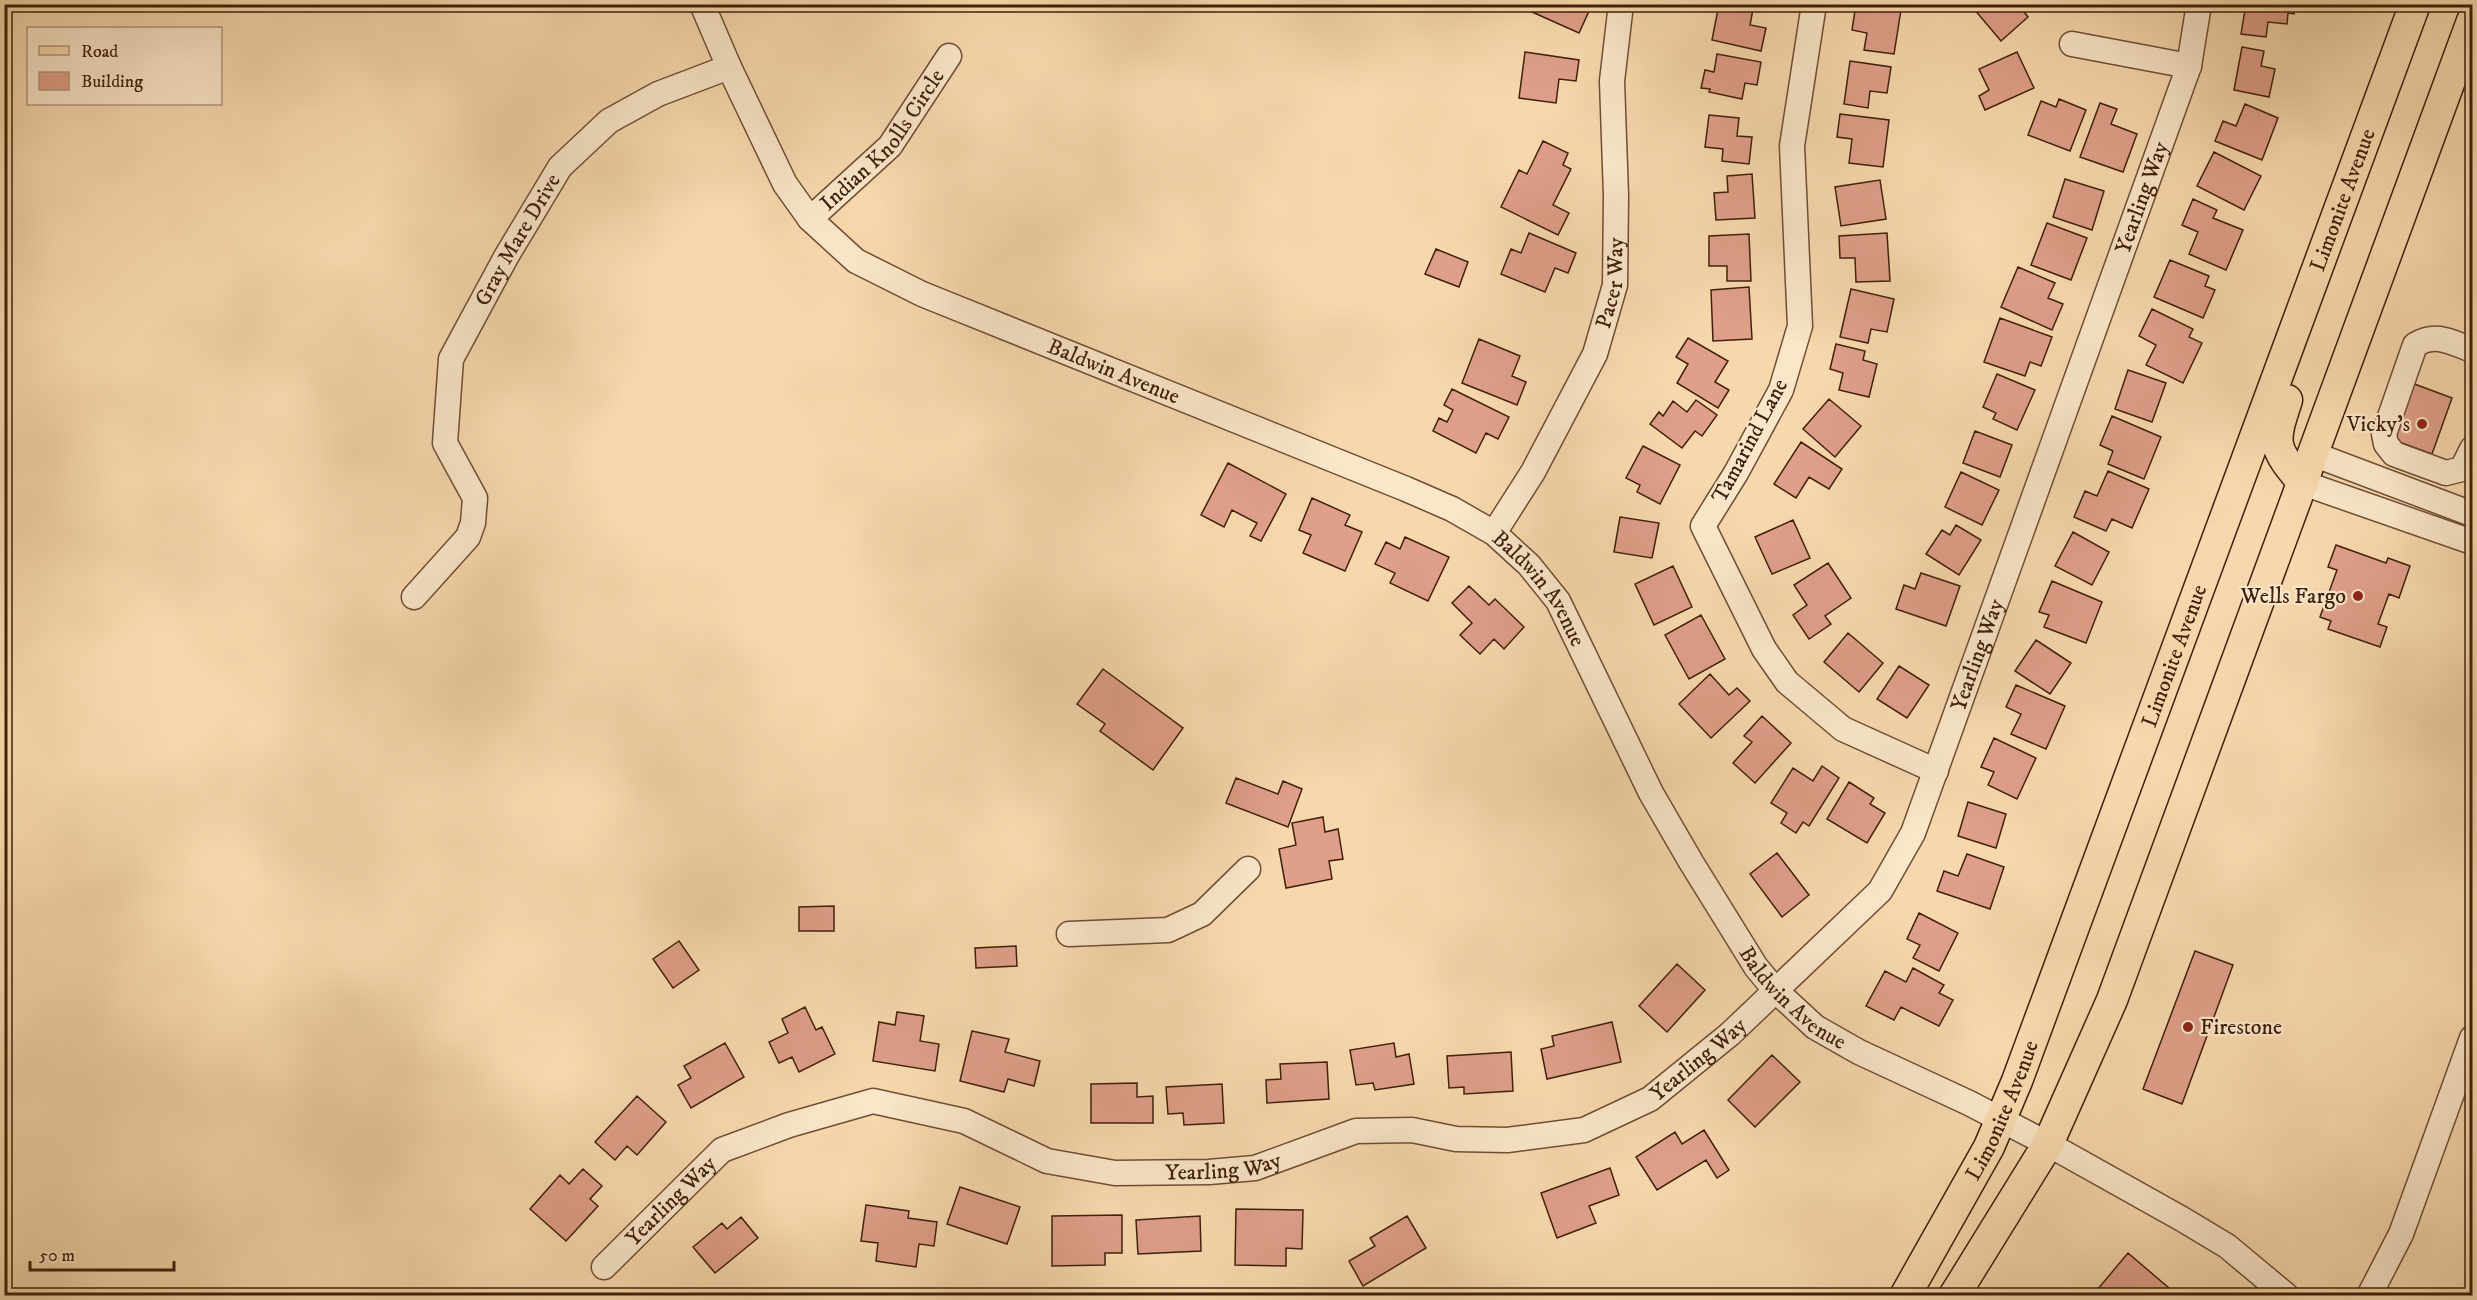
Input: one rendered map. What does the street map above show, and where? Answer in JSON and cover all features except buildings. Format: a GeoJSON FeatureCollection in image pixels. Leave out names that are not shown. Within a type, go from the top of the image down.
{"type":"FeatureCollection","features":[{"type":"Feature","properties":{"kind":"main road","name":"Limonite Avenue"},"geometry":{"type":"LineString","coordinates":[[1905,1296],[1989,1147],[2001,1120],[2067,948],[2415,4]]}},
{"type":"Feature","properties":{"kind":"main road"},"geometry":{"type":"LineString","coordinates":[[1954,1296],[2048,1144],[2112,999],[2472,21]]}},
{"type":"Feature","properties":{"kind":"main road"},"geometry":{"type":"LineString","coordinates":[[2303,483],[2281,457],[2276,434],[2355,214],[2352,178]]}},
{"type":"Feature","properties":{"kind":"street","name":"Baldwin Avenue"},"geometry":{"type":"LineString","coordinates":[[702,4],[729,67],[785,184],[810,219],[856,261],[922,294],[1406,489],[1452,509],[1494,533],[1529,564],[1558,601],[1651,793],[1728,923],[1756,967],[1775,990],[1815,1027],[1858,1052],[2048,1144],[2227,1245],[2288,1296]]}},
{"type":"Feature","properties":{"kind":"street","name":"Pacer Way"},"geometry":{"type":"LineString","coordinates":[[1494,533],[1533,472],[1594,354],[1615,285],[1616,196],[1612,81],[1621,4]]}},
{"type":"Feature","properties":{"kind":"street","name":"Tamarind Lane"},"geometry":{"type":"LineString","coordinates":[[1814,4],[1792,146],[1800,326],[1781,390],[1703,526],[1764,649],[1787,682],[1843,729],[1936,771]]}},
{"type":"Feature","properties":{"kind":"street","name":"Yearling Way"},"geometry":{"type":"LineString","coordinates":[[604,1267],[722,1150],[789,1125],[873,1101],[964,1121],[1047,1161],[1115,1173],[1209,1172],[1256,1168],[1356,1131],[1412,1130],[1456,1139],[1506,1140],[1584,1130],[1650,1099],[1730,1034],[1880,891],[1913,833],[2189,66],[2199,4]]}},
{"type":"Feature","properties":{"kind":"street"},"geometry":{"type":"LineString","coordinates":[[2072,44],[2189,66]]}},
{"type":"Feature","properties":{"kind":"street","name":"Indian Knolls Circle"},"geometry":{"type":"LineString","coordinates":[[810,219],[890,146],[949,56]]}},
{"type":"Feature","properties":{"kind":"street","name":"Gray Mare Drive"},"geometry":{"type":"LineString","coordinates":[[414,597],[468,537],[473,523],[475,498],[445,443],[451,360],[518,237],[560,167],[609,121],[658,94],[729,67]]}},
{"type":"Feature","properties":{"kind":"street"},"geometry":{"type":"LineString","coordinates":[[2472,350],[2441,338],[2426,338],[2415,345],[2384,434],[2386,444],[2394,454],[2446,473],[2462,469],[2472,449]]}},
{"type":"Feature","properties":{"kind":"street"},"geometry":{"type":"LineString","coordinates":[[2313,454],[2472,514]]}},
{"type":"Feature","properties":{"kind":"street"},"geometry":{"type":"LineString","coordinates":[[2303,483],[2472,542]]}},
{"type":"Feature","properties":{"kind":"street"},"geometry":{"type":"LineString","coordinates":[[1069,934],[1168,930],[1202,914],[1248,869]]}},
{"type":"Feature","properties":{"kind":"street"},"geometry":{"type":"LineString","coordinates":[[2369,1296],[2401,1234],[2472,1038]]}},
{"type":"Feature","properties":{"kind":"place","name":"Vicky's"},"geometry":{"type":"Point","coordinates":[2422,424]}},
{"type":"Feature","properties":{"kind":"place","name":"Wells Fargo"},"geometry":{"type":"Point","coordinates":[2358,596]}},
{"type":"Feature","properties":{"kind":"place","name":"Firestone"},"geometry":{"type":"Point","coordinates":[2188,1027]}}]}
